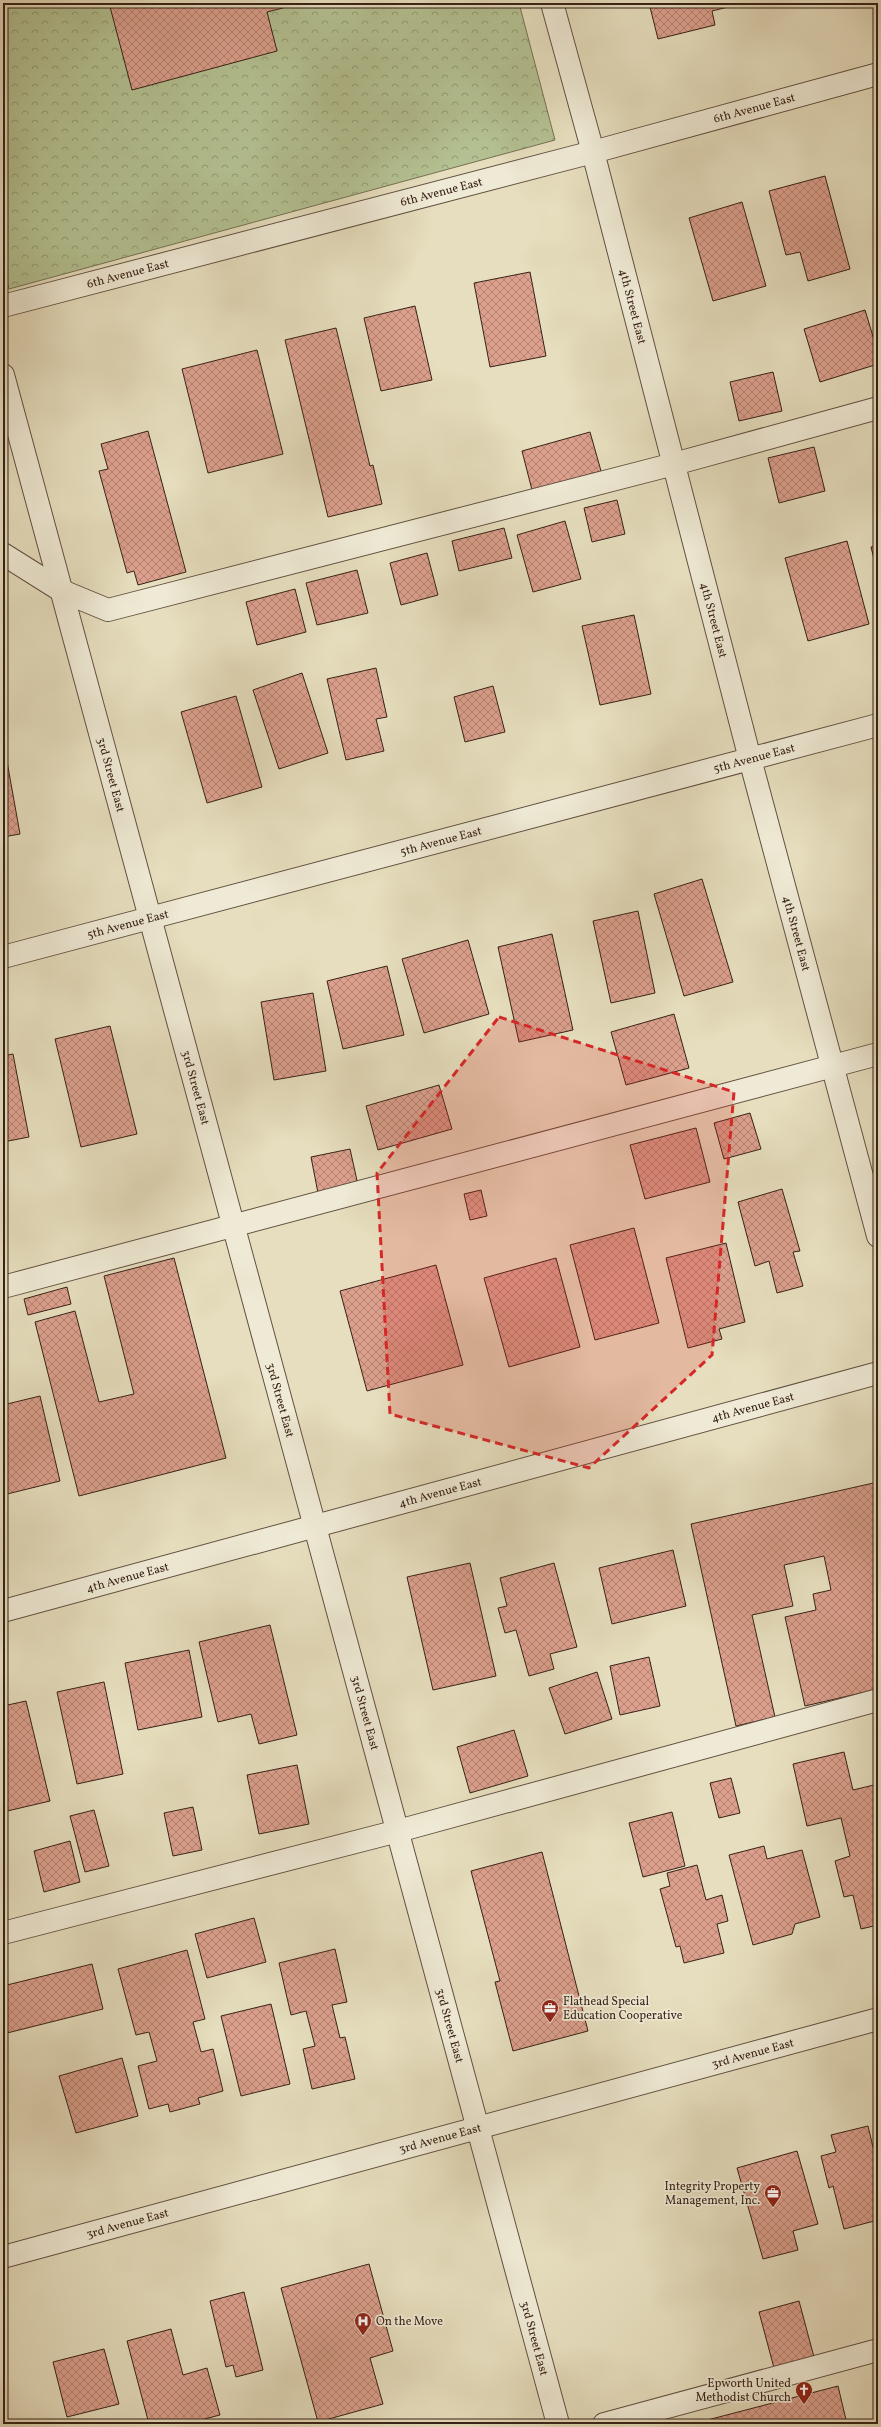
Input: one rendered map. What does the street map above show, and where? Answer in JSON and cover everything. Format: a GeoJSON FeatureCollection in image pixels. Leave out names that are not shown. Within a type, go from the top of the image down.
{"type":"FeatureCollection","features":[{"type":"Feature","properties":{"kind":"street","name":"4th Street East"},"geometry":{"type":"LineString","coordinates":[[552,3],[593,152],[750,759],[878,1236]]}},
{"type":"Feature","properties":{"kind":"street","name":"6th Avenue East"},"geometry":{"type":"LineString","coordinates":[[3,306],[593,152],[878,74]]}},
{"type":"Feature","properties":{"kind":"street","name":"3rd Street East"},"geometry":{"type":"LineString","coordinates":[[3,375],[558,2424]]}},
{"type":"Feature","properties":{"kind":"street"},"geometry":{"type":"LineString","coordinates":[[3,554],[62,591],[108,610],[674,464],[878,408]]}},
{"type":"Feature","properties":{"kind":"street","name":"5th Avenue East"},"geometry":{"type":"LineString","coordinates":[[3,957],[878,725]]}},
{"type":"Feature","properties":{"kind":"street"},"geometry":{"type":"LineString","coordinates":[[3,1288],[233,1225],[878,1054]]}},
{"type":"Feature","properties":{"kind":"street","name":"4th Avenue East"},"geometry":{"type":"LineString","coordinates":[[3,1611],[878,1373]]}},
{"type":"Feature","properties":{"kind":"street"},"geometry":{"type":"LineString","coordinates":[[3,1933],[398,1831],[878,1700]]}},
{"type":"Feature","properties":{"kind":"street","name":"3rd Avenue East"},"geometry":{"type":"LineString","coordinates":[[3,2257],[479,2129],[878,2019]]}},
{"type":"Feature","properties":{"kind":"street"},"geometry":{"type":"LineString","coordinates":[[604,2424],[878,2350]]}},
{"type":"Feature","properties":{"kind":"highlighted area"},"geometry":{"type":"Polygon","coordinates":[[[499,1017],[734,1092],[712,1355],[589,1468],[390,1414],[377,1173],[499,1017]]]}},
{"type":"Feature","properties":{"kind":"green space"},"geometry":{"type":"Polygon","coordinates":[[[3,3],[519,3],[555,140],[9,289],[3,264],[3,3]]]}},
{"type":"Feature","properties":{"kind":"building"},"geometry":{"type":"Polygon","coordinates":[[[109,3],[282,3],[283,8],[267,12],[277,51],[132,90],[109,3]]]}},
{"type":"Feature","properties":{"kind":"building"},"geometry":{"type":"Polygon","coordinates":[[[649,3],[744,3],[712,11],[715,25],[658,39],[649,3]]]}},
{"type":"Feature","properties":{"kind":"building"},"geometry":{"type":"Polygon","coordinates":[[[825,176],[850,269],[808,281],[800,252],[786,255],[769,191],[825,176]]]}},
{"type":"Feature","properties":{"kind":"building"},"geometry":{"type":"Polygon","coordinates":[[[742,202],[766,286],[713,301],[689,218],[742,202]]]}},
{"type":"Feature","properties":{"kind":"building"},"geometry":{"type":"Polygon","coordinates":[[[530,272],[546,356],[490,367],[474,283],[530,272]]]}},
{"type":"Feature","properties":{"kind":"building"},"geometry":{"type":"Polygon","coordinates":[[[415,306],[432,380],[381,391],[364,318],[415,306]]]}},
{"type":"Feature","properties":{"kind":"building"},"geometry":{"type":"Polygon","coordinates":[[[865,310],[878,353],[878,364],[820,382],[804,329],[865,310]]]}},
{"type":"Feature","properties":{"kind":"building"},"geometry":{"type":"Polygon","coordinates":[[[336,328],[370,466],[373,465],[382,504],[328,517],[285,340],[336,328]]]}},
{"type":"Feature","properties":{"kind":"building"},"geometry":{"type":"Polygon","coordinates":[[[257,350],[283,454],[208,473],[182,369],[257,350]]]}},
{"type":"Feature","properties":{"kind":"building"},"geometry":{"type":"Polygon","coordinates":[[[773,372],[782,411],[739,421],[730,382],[773,372]]]}},
{"type":"Feature","properties":{"kind":"building"},"geometry":{"type":"Polygon","coordinates":[[[148,431],[186,572],[138,585],[134,571],[127,573],[99,471],[108,469],[101,444],[148,431]]]}},
{"type":"Feature","properties":{"kind":"building"},"geometry":{"type":"Polygon","coordinates":[[[590,432],[601,471],[532,490],[522,451],[590,432]]]}},
{"type":"Feature","properties":{"kind":"building"},"geometry":{"type":"Polygon","coordinates":[[[814,447],[825,491],[779,503],[768,458],[814,447]]]}},
{"type":"Feature","properties":{"kind":"building"},"geometry":{"type":"Polygon","coordinates":[[[617,500],[625,534],[592,542],[584,508],[617,500]]]}},
{"type":"Feature","properties":{"kind":"building"},"geometry":{"type":"Polygon","coordinates":[[[565,521],[581,579],[533,592],[517,535],[565,521]]]}},
{"type":"Feature","properties":{"kind":"building"},"geometry":{"type":"Polygon","coordinates":[[[504,528],[512,558],[459,571],[452,541],[504,528]]]}},
{"type":"Feature","properties":{"kind":"building"},"geometry":{"type":"Polygon","coordinates":[[[847,541],[869,624],[808,641],[785,558],[847,541]]]}},
{"type":"Feature","properties":{"kind":"building"},"geometry":{"type":"Polygon","coordinates":[[[878,546],[878,575],[871,547],[878,546]]]}},
{"type":"Feature","properties":{"kind":"building"},"geometry":{"type":"Polygon","coordinates":[[[427,553],[438,595],[401,605],[390,563],[427,553]]]}},
{"type":"Feature","properties":{"kind":"building"},"geometry":{"type":"Polygon","coordinates":[[[357,570],[368,613],[317,625],[306,583],[357,570]]]}},
{"type":"Feature","properties":{"kind":"building"},"geometry":{"type":"Polygon","coordinates":[[[295,589],[306,632],[257,645],[246,602],[295,589]]]}},
{"type":"Feature","properties":{"kind":"building"},"geometry":{"type":"Polygon","coordinates":[[[634,615],[651,694],[600,705],[582,626],[634,615]]]}},
{"type":"Feature","properties":{"kind":"building"},"geometry":{"type":"Polygon","coordinates":[[[376,668],[387,717],[376,719],[384,751],[346,760],[327,679],[376,668]]]}},
{"type":"Feature","properties":{"kind":"building"},"geometry":{"type":"Polygon","coordinates":[[[302,673],[328,753],[279,769],[253,690],[302,673]]]}},
{"type":"Feature","properties":{"kind":"building"},"geometry":{"type":"Polygon","coordinates":[[[493,686],[505,732],[465,742],[454,697],[493,686]]]}},
{"type":"Feature","properties":{"kind":"building"},"geometry":{"type":"Polygon","coordinates":[[[236,696],[262,787],[207,803],[181,712],[236,696]]]}},
{"type":"Feature","properties":{"kind":"building"},"geometry":{"type":"Polygon","coordinates":[[[3,739],[20,834],[3,837],[3,739]]]}},
{"type":"Feature","properties":{"kind":"building"},"geometry":{"type":"Polygon","coordinates":[[[702,879],[733,982],[684,996],[654,894],[702,879]]]}},
{"type":"Feature","properties":{"kind":"building"},"geometry":{"type":"Polygon","coordinates":[[[638,911],[655,993],[611,1003],[593,921],[638,911]]]}},
{"type":"Feature","properties":{"kind":"building"},"geometry":{"type":"Polygon","coordinates":[[[552,934],[573,1030],[519,1042],[498,947],[552,934]]]}},
{"type":"Feature","properties":{"kind":"building"},"geometry":{"type":"Polygon","coordinates":[[[468,940],[489,1014],[424,1033],[402,959],[468,940]]]}},
{"type":"Feature","properties":{"kind":"building"},"geometry":{"type":"Polygon","coordinates":[[[387,966],[404,1035],[343,1049],[327,981],[387,966]]]}},
{"type":"Feature","properties":{"kind":"building"},"geometry":{"type":"Polygon","coordinates":[[[313,993],[326,1071],[274,1080],[261,1002],[313,993]]]}},
{"type":"Feature","properties":{"kind":"building"},"geometry":{"type":"Polygon","coordinates":[[[674,1014],[689,1068],[626,1085],[611,1032],[674,1014]]]}},
{"type":"Feature","properties":{"kind":"building"},"geometry":{"type":"Polygon","coordinates":[[[110,1026],[137,1134],[81,1147],[55,1039],[110,1026]]]}},
{"type":"Feature","properties":{"kind":"building"},"geometry":{"type":"Polygon","coordinates":[[[13,1054],[29,1137],[3,1142],[3,1056],[13,1054]]]}},
{"type":"Feature","properties":{"kind":"building"},"geometry":{"type":"Polygon","coordinates":[[[439,1085],[452,1129],[378,1150],[366,1106],[439,1085]]]}},
{"type":"Feature","properties":{"kind":"building"},"geometry":{"type":"Polygon","coordinates":[[[750,1113],[761,1149],[724,1159],[714,1123],[750,1113]]]}},
{"type":"Feature","properties":{"kind":"building"},"geometry":{"type":"Polygon","coordinates":[[[696,1128],[710,1182],[645,1199],[630,1145],[696,1128]]]}},
{"type":"Feature","properties":{"kind":"building"},"geometry":{"type":"Polygon","coordinates":[[[350,1149],[358,1185],[318,1193],[311,1157],[350,1149]]]}},
{"type":"Feature","properties":{"kind":"building"},"geometry":{"type":"Polygon","coordinates":[[[782,1189],[800,1251],[793,1252],[803,1286],[777,1293],[769,1261],[755,1266],[738,1202],[782,1189]]]}},
{"type":"Feature","properties":{"kind":"building"},"geometry":{"type":"Polygon","coordinates":[[[481,1190],[487,1216],[470,1220],[464,1194],[481,1190]]]}},
{"type":"Feature","properties":{"kind":"building"},"geometry":{"type":"Polygon","coordinates":[[[634,1228],[659,1323],[595,1340],[570,1245],[634,1228]]]}},
{"type":"Feature","properties":{"kind":"building"},"geometry":{"type":"Polygon","coordinates":[[[726,1243],[745,1322],[719,1329],[722,1339],[688,1348],[666,1258],[726,1243]]]}},
{"type":"Feature","properties":{"kind":"building"},"geometry":{"type":"Polygon","coordinates":[[[174,1258],[226,1458],[79,1496],[35,1322],[75,1311],[99,1402],[134,1394],[104,1276],[174,1258]]]}},
{"type":"Feature","properties":{"kind":"building"},"geometry":{"type":"Polygon","coordinates":[[[556,1258],[580,1347],[509,1367],[484,1278],[556,1258]]]}},
{"type":"Feature","properties":{"kind":"building"},"geometry":{"type":"Polygon","coordinates":[[[436,1265],[463,1365],[367,1391],[340,1291],[436,1265]]]}},
{"type":"Feature","properties":{"kind":"building"},"geometry":{"type":"Polygon","coordinates":[[[67,1287],[71,1304],[28,1315],[24,1299],[67,1287]]]}},
{"type":"Feature","properties":{"kind":"building"},"geometry":{"type":"Polygon","coordinates":[[[3,1346],[7,1364],[3,1365],[3,1346]]]}},
{"type":"Feature","properties":{"kind":"building"},"geometry":{"type":"Polygon","coordinates":[[[40,1396],[60,1481],[3,1495],[3,1405],[40,1396]]]}},
{"type":"Feature","properties":{"kind":"building"},"geometry":{"type":"Polygon","coordinates":[[[878,1482],[878,1689],[805,1706],[785,1617],[816,1610],[813,1594],[831,1590],[824,1556],[784,1565],[793,1606],[752,1615],[775,1717],[736,1726],[691,1524],[878,1482]]]}},
{"type":"Feature","properties":{"kind":"building"},"geometry":{"type":"Polygon","coordinates":[[[673,1550],[686,1606],[612,1624],[599,1568],[673,1550]]]}},
{"type":"Feature","properties":{"kind":"building"},"geometry":{"type":"Polygon","coordinates":[[[470,1563],[496,1676],[433,1690],[407,1577],[470,1563]]]}},
{"type":"Feature","properties":{"kind":"building"},"geometry":{"type":"Polygon","coordinates":[[[554,1563],[577,1647],[550,1654],[554,1669],[529,1676],[516,1630],[505,1633],[498,1608],[507,1606],[500,1578],[554,1563]]]}},
{"type":"Feature","properties":{"kind":"building"},"geometry":{"type":"Polygon","coordinates":[[[270,1625],[297,1735],[259,1744],[251,1714],[218,1722],[199,1642],[270,1625]]]}},
{"type":"Feature","properties":{"kind":"building"},"geometry":{"type":"Polygon","coordinates":[[[189,1650],[202,1717],[138,1730],[125,1663],[189,1650]]]}},
{"type":"Feature","properties":{"kind":"building"},"geometry":{"type":"Polygon","coordinates":[[[649,1657],[660,1706],[620,1715],[610,1666],[649,1657]]]}},
{"type":"Feature","properties":{"kind":"building"},"geometry":{"type":"Polygon","coordinates":[[[597,1672],[612,1719],[565,1734],[549,1688],[597,1672]]]}},
{"type":"Feature","properties":{"kind":"building"},"geometry":{"type":"Polygon","coordinates":[[[104,1682],[123,1774],[77,1784],[57,1692],[104,1682]]]}},
{"type":"Feature","properties":{"kind":"building"},"geometry":{"type":"Polygon","coordinates":[[[26,1701],[50,1801],[3,1812],[3,1706],[26,1701]]]}},
{"type":"Feature","properties":{"kind":"building"},"geometry":{"type":"Polygon","coordinates":[[[514,1730],[528,1776],[470,1793],[457,1747],[514,1730]]]}},
{"type":"Feature","properties":{"kind":"building"},"geometry":{"type":"Polygon","coordinates":[[[844,1752],[853,1790],[878,1784],[878,1925],[861,1929],[853,1895],[844,1897],[835,1861],[850,1856],[841,1818],[807,1826],[793,1764],[844,1752]]]}},
{"type":"Feature","properties":{"kind":"building"},"geometry":{"type":"Polygon","coordinates":[[[297,1765],[309,1824],[259,1834],[247,1775],[297,1765]]]}},
{"type":"Feature","properties":{"kind":"building"},"geometry":{"type":"Polygon","coordinates":[[[731,1778],[740,1813],[719,1818],[710,1783],[731,1778]]]}},
{"type":"Feature","properties":{"kind":"building"},"geometry":{"type":"Polygon","coordinates":[[[193,1807],[202,1850],[173,1856],[164,1813],[193,1807]]]}},
{"type":"Feature","properties":{"kind":"building"},"geometry":{"type":"Polygon","coordinates":[[[94,1810],[109,1866],[85,1872],[70,1816],[94,1810]]]}},
{"type":"Feature","properties":{"kind":"building"},"geometry":{"type":"Polygon","coordinates":[[[672,1812],[685,1866],[643,1877],[629,1823],[672,1812]]]}},
{"type":"Feature","properties":{"kind":"building"},"geometry":{"type":"Polygon","coordinates":[[[70,1841],[80,1882],[44,1892],[34,1851],[70,1841]]]}},
{"type":"Feature","properties":{"kind":"building"},"geometry":{"type":"Polygon","coordinates":[[[764,1846],[767,1859],[802,1850],[820,1917],[795,1924],[792,1934],[753,1945],[729,1855],[764,1846]]]}},
{"type":"Feature","properties":{"kind":"building"},"geometry":{"type":"Polygon","coordinates":[[[542,1852],[588,2031],[513,2051],[495,1982],[500,1981],[471,1871],[542,1852]]]}},
{"type":"Feature","properties":{"kind":"building"},"geometry":{"type":"Polygon","coordinates":[[[697,1865],[706,1900],[722,1895],[728,1921],[717,1924],[724,1953],[684,1963],[680,1946],[676,1947],[660,1889],[670,1886],[667,1873],[697,1865]]]}},
{"type":"Feature","properties":{"kind":"building"},"geometry":{"type":"Polygon","coordinates":[[[254,1918],[266,1962],[207,1978],[195,1934],[254,1918]]]}},
{"type":"Feature","properties":{"kind":"building"},"geometry":{"type":"Polygon","coordinates":[[[335,1949],[347,2002],[332,2005],[340,2038],[345,2037],[355,2079],[312,2089],[303,2049],[315,2046],[306,2011],[291,2015],[279,1963],[335,1949]]]}},
{"type":"Feature","properties":{"kind":"building"},"geometry":{"type":"Polygon","coordinates":[[[187,1950],[205,2019],[193,2022],[201,2052],[213,2049],[223,2091],[198,2098],[200,2104],[170,2112],[168,2104],[149,2109],[138,2066],[157,2061],[149,2032],[136,2035],[118,1969],[187,1950]]]}},
{"type":"Feature","properties":{"kind":"building"},"geometry":{"type":"Polygon","coordinates":[[[92,1964],[103,2009],[3,2034],[3,1986],[92,1964]]]}},
{"type":"Feature","properties":{"kind":"building"},"geometry":{"type":"Polygon","coordinates":[[[271,2004],[290,2084],[241,2096],[221,2016],[271,2004]]]}},
{"type":"Feature","properties":{"kind":"building"},"geometry":{"type":"Polygon","coordinates":[[[122,2058],[138,2116],[76,2133],[59,2076],[122,2058]]]}},
{"type":"Feature","properties":{"kind":"building"},"geometry":{"type":"Polygon","coordinates":[[[868,2126],[878,2168],[878,2172],[875,2172],[878,2185],[878,2220],[844,2229],[833,2186],[829,2188],[821,2156],[836,2152],[831,2135],[868,2126]]]}},
{"type":"Feature","properties":{"kind":"building"},"geometry":{"type":"Polygon","coordinates":[[[797,2151],[818,2224],[793,2231],[798,2250],[763,2259],[737,2168],[797,2151]]]}},
{"type":"Feature","properties":{"kind":"building"},"geometry":{"type":"Polygon","coordinates":[[[369,2264],[393,2351],[370,2358],[383,2404],[318,2422],[281,2288],[369,2264]]]}},
{"type":"Feature","properties":{"kind":"building"},"geometry":{"type":"Polygon","coordinates":[[[244,2292],[263,2370],[236,2377],[233,2365],[226,2367],[210,2301],[244,2292]]]}},
{"type":"Feature","properties":{"kind":"building"},"geometry":{"type":"Polygon","coordinates":[[[799,2301],[814,2357],[774,2368],[759,2312],[799,2301]]]}},
{"type":"Feature","properties":{"kind":"building"},"geometry":{"type":"Polygon","coordinates":[[[171,2329],[183,2375],[207,2368],[220,2415],[185,2424],[149,2424],[127,2341],[171,2329]]]}},
{"type":"Feature","properties":{"kind":"building"},"geometry":{"type":"Polygon","coordinates":[[[104,2349],[119,2404],[67,2417],[53,2362],[104,2349]]]}},
{"type":"Feature","properties":{"kind":"building","name":"Epworth United Methodist Church"},"geometry":{"type":"Polygon","coordinates":[[[838,2386],[847,2424],[692,2424],[838,2386]]]}},
{"type":"Feature","properties":{"kind":"place","name":"Flathead Special Education Cooperative"},"geometry":{"type":"Point","coordinates":[550,2023]}},
{"type":"Feature","properties":{"kind":"place","name":"Integrity Property Management, Inc."},"geometry":{"type":"Point","coordinates":[773,2208]}},
{"type":"Feature","properties":{"kind":"place","name":"On the Move"},"geometry":{"type":"Point","coordinates":[363,2336]}},
{"type":"Feature","properties":{"kind":"place","name":"Epworth United Methodist Church"},"geometry":{"type":"Point","coordinates":[804,2405]}}]}
